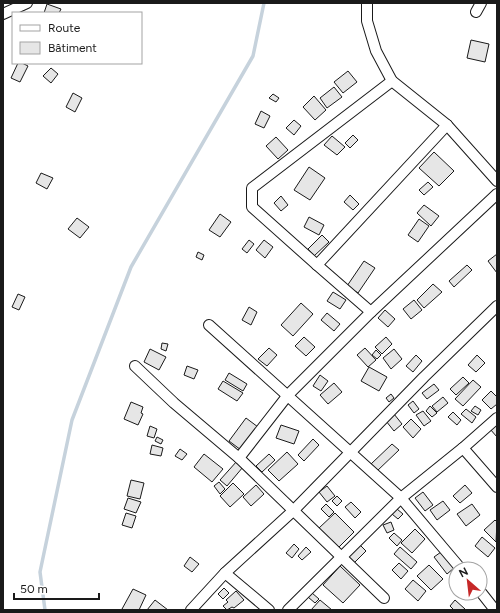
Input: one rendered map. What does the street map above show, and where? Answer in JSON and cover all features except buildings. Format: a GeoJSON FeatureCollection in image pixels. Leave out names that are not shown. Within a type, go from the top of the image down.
{"type":"FeatureCollection","features":[{"type":"Feature","properties":{"kind":"street"},"geometry":{"type":"LineString","coordinates":[[3,14],[27,3]]}},
{"type":"Feature","properties":{"kind":"street"},"geometry":{"type":"LineString","coordinates":[[367,3],[367,21],[374,43],[392,81],[447,125],[497,181]]}},
{"type":"Feature","properties":{"kind":"street"},"geometry":{"type":"LineString","coordinates":[[371,312],[252,207],[252,188],[392,81]]}},
{"type":"Feature","properties":{"kind":"street"},"geometry":{"type":"LineString","coordinates":[[317,265],[447,125]]}},
{"type":"Feature","properties":{"kind":"street"},"geometry":{"type":"LineString","coordinates":[[239,458],[288,395],[371,312],[497,194]]}},
{"type":"Feature","properties":{"kind":"street"},"geometry":{"type":"LineString","coordinates":[[191,610],[225,573],[294,510],[350,452],[497,306]]}},
{"type":"Feature","properties":{"kind":"street"},"geometry":{"type":"LineString","coordinates":[[209,325],[401,498],[454,561]]}},
{"type":"Feature","properties":{"kind":"street"},"geometry":{"type":"LineString","coordinates":[[135,366],[174,403],[239,458],[384,598]]}},
{"type":"Feature","properties":{"kind":"street"},"geometry":{"type":"LineString","coordinates":[[288,610],[401,498],[463,448],[497,418]]}},
{"type":"Feature","properties":{"kind":"street"},"geometry":{"type":"LineString","coordinates":[[463,448],[497,487]]}},
{"type":"Feature","properties":{"kind":"street"},"geometry":{"type":"LineString","coordinates":[[225,573],[269,610]]}},
{"type":"Feature","properties":{"kind":"street"},"geometry":{"type":"LineString","coordinates":[[488,601],[495,610]]}},
{"type":"Feature","properties":{"kind":"waterway"},"geometry":{"type":"LineString","coordinates":[[45,610],[40,572],[72,420],[131,267],[253,56],[264,3]]}}]}
